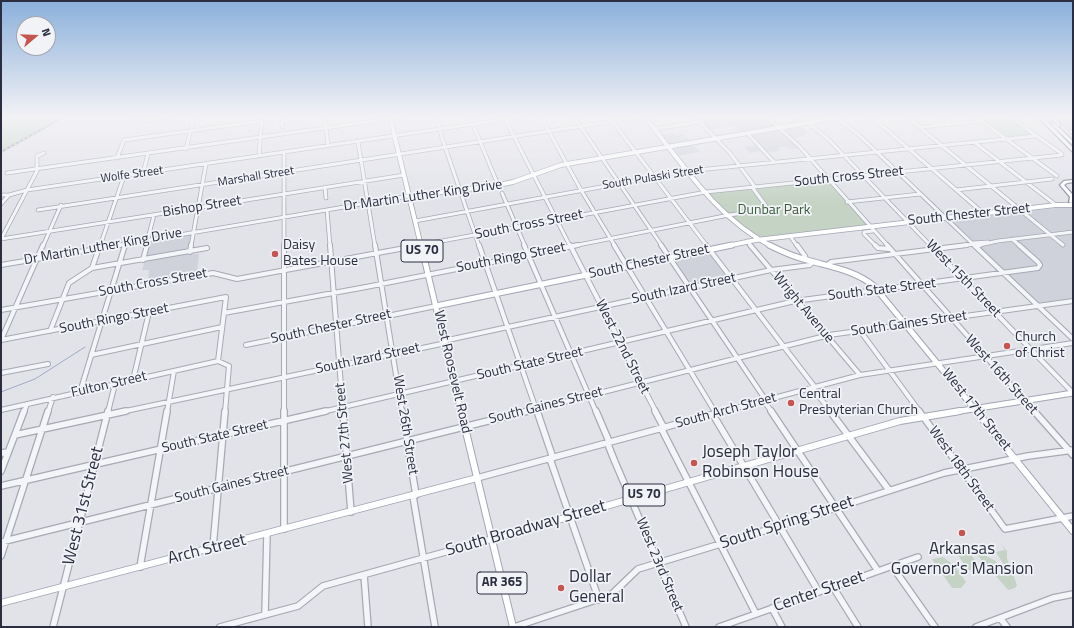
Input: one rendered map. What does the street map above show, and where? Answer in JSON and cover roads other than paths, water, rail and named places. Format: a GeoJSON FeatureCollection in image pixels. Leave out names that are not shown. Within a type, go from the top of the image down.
{"type":"FeatureCollection","features":[{"type":"Feature","properties":{"kind":"highway"},"geometry":{"type":"LineString","coordinates":[[1072,203],[1072,197],[1063,188],[1062,184],[1073,183]]}},
{"type":"Feature","properties":{"kind":"highway"},"geometry":{"type":"LineString","coordinates":[[1073,183],[1068,186],[1073,194]]}},
{"type":"Feature","properties":{"kind":"highway"},"geometry":{"type":"LineString","coordinates":[[1067,191],[1073,194]]}},
{"type":"Feature","properties":{"kind":"main road","name":"West Roosevelt Road"},"geometry":{"type":"LineString","coordinates":[[397,146],[513,627]]}},
{"type":"Feature","properties":{"kind":"main road","name":"Dr Martin Luther King Drive"},"geometry":{"type":"LineString","coordinates":[[409,196],[498,186],[517,181],[548,168],[667,146]]}},
{"type":"Feature","properties":{"kind":"main road"},"geometry":{"type":"LineString","coordinates":[[669,146],[688,171],[726,215]]}},
{"type":"Feature","properties":{"kind":"main road","name":"South Chester Street"},"geometry":{"type":"LineString","coordinates":[[436,306],[759,239],[871,229],[908,222],[1072,203]]}},
{"type":"Feature","properties":{"kind":"main road","name":"West 17th Street"},"geometry":{"type":"LineString","coordinates":[[726,215],[740,227],[782,251],[806,260],[861,276],[870,282],[907,325],[1073,531]]}},
{"type":"Feature","properties":{"kind":"main road","name":"South Broadway Street"},"geometry":{"type":"LineString","coordinates":[[492,539],[900,421],[1073,392]]}},
{"type":"Feature","properties":{"kind":"main road","name":"Arch Street"},"geometry":{"type":"LineString","coordinates":[[1,603],[415,496],[477,478]]}},
{"type":"Feature","properties":{"kind":"street"},"geometry":{"type":"LineString","coordinates":[[117,158],[122,146]]}},
{"type":"Feature","properties":{"kind":"street"},"geometry":{"type":"LineString","coordinates":[[7,173],[204,146]]}},
{"type":"Feature","properties":{"kind":"street"},"geometry":{"type":"LineString","coordinates":[[259,156],[260,146]]}},
{"type":"Feature","properties":{"kind":"street","name":"Wolfe Street"},"geometry":{"type":"LineString","coordinates":[[1,195],[326,146]]}},
{"type":"Feature","properties":{"kind":"street","name":"West 26th Street"},"geometry":{"type":"LineString","coordinates":[[359,146],[408,442],[423,558],[435,627]]}},
{"type":"Feature","properties":{"kind":"street","name":"Marshall Street"},"geometry":{"type":"LineString","coordinates":[[38,210],[450,146]]}},
{"type":"Feature","properties":{"kind":"street"},"geometry":{"type":"LineString","coordinates":[[483,146],[498,186]]}},
{"type":"Feature","properties":{"kind":"street","name":"West 22nd Street"},"geometry":{"type":"LineString","coordinates":[[520,146],[641,382],[689,482],[756,614]]}},
{"type":"Feature","properties":{"kind":"street"},"geometry":{"type":"LineString","coordinates":[[557,146],[581,190],[690,370],[715,414],[715,418],[819,592]]}},
{"type":"Feature","properties":{"kind":"street"},"geometry":{"type":"LineString","coordinates":[[593,146],[738,358],[766,404],[878,571]]}},
{"type":"Feature","properties":{"kind":"street"},"geometry":{"type":"LineString","coordinates":[[631,146],[784,347],[889,490]]}},
{"type":"Feature","properties":{"kind":"street"},"geometry":{"type":"LineString","coordinates":[[723,146],[730,153],[754,187]]}},
{"type":"Feature","properties":{"kind":"street"},"geometry":{"type":"LineString","coordinates":[[759,146],[774,162]]}},
{"type":"Feature","properties":{"kind":"street","name":"West 16th Street"},"geometry":{"type":"LineString","coordinates":[[797,146],[1072,452]]}},
{"type":"Feature","properties":{"kind":"street","name":"West 15th Street"},"geometry":{"type":"LineString","coordinates":[[834,146],[1073,392]]}},
{"type":"Feature","properties":{"kind":"street"},"geometry":{"type":"LineString","coordinates":[[870,146],[1073,339]]}},
{"type":"Feature","properties":{"kind":"street","name":"South Pulaski Street"},"geometry":{"type":"LineString","coordinates":[[415,220],[688,171],[928,146]]}},
{"type":"Feature","properties":{"kind":"street"},"geometry":{"type":"LineString","coordinates":[[944,146],[1064,245]]}},
{"type":"Feature","properties":{"kind":"street"},"geometry":{"type":"LineString","coordinates":[[980,146],[1056,205]]}},
{"type":"Feature","properties":{"kind":"street"},"geometry":{"type":"LineString","coordinates":[[1016,146],[1057,176]]}},
{"type":"Feature","properties":{"kind":"street","name":"South Cross Street"},"geometry":{"type":"LineString","coordinates":[[1,310],[213,273],[219,273],[230,279],[235,279],[285,271],[706,192],[1062,155],[1062,153],[1052,146]]}},
{"type":"Feature","properties":{"kind":"street"},"geometry":{"type":"LineString","coordinates":[[445,147],[522,366],[570,517],[599,600]]}},
{"type":"Feature","properties":{"kind":"street"},"geometry":{"type":"LineString","coordinates":[[909,148],[983,214]]}},
{"type":"Feature","properties":{"kind":"street"},"geometry":{"type":"LineString","coordinates":[[284,153],[284,530]]}},
{"type":"Feature","properties":{"kind":"street"},"geometry":{"type":"LineString","coordinates":[[143,173],[148,154]]}},
{"type":"Feature","properties":{"kind":"street"},"geometry":{"type":"LineString","coordinates":[[190,252],[206,164]]}},
{"type":"Feature","properties":{"kind":"street"},"geometry":{"type":"LineString","coordinates":[[1,239],[27,190],[36,168]]}},
{"type":"Feature","properties":{"kind":"street","name":"Bishop Street"},"geometry":{"type":"LineString","coordinates":[[1,239],[404,174]]}},
{"type":"Feature","properties":{"kind":"street"},"geometry":{"type":"LineString","coordinates":[[92,268],[124,176]]}},
{"type":"Feature","properties":{"kind":"street"},"geometry":{"type":"LineString","coordinates":[[956,190],[1052,179]]}},
{"type":"Feature","properties":{"kind":"street"},"geometry":{"type":"LineString","coordinates":[[325,187],[326,198]]}},
{"type":"Feature","properties":{"kind":"street","name":"South Ringo Street"},"geometry":{"type":"LineString","coordinates":[[1,340],[226,297],[224,313],[382,284],[726,215],[766,210],[767,208],[754,187]]}},
{"type":"Feature","properties":{"kind":"street","name":"West 23rd Street"},"geometry":{"type":"LineString","coordinates":[[502,193],[590,396],[615,462],[686,627]]}},
{"type":"Feature","properties":{"kind":"street"},"geometry":{"type":"LineString","coordinates":[[847,202],[920,194]]}},
{"type":"Feature","properties":{"kind":"street"},"geometry":{"type":"LineString","coordinates":[[1,204],[9,195]]}},
{"type":"Feature","properties":{"kind":"street","name":"Dr Martin Luther King Drive"},"geometry":{"type":"LineString","coordinates":[[1,264],[409,196]]}},
{"type":"Feature","properties":{"kind":"street"},"geometry":{"type":"LineString","coordinates":[[1,340],[61,206]]}},
{"type":"Feature","properties":{"kind":"street","name":"West 27th Street"},"geometry":{"type":"LineString","coordinates":[[327,210],[352,512]]}},
{"type":"Feature","properties":{"kind":"street"},"geometry":{"type":"LineString","coordinates":[[143,260],[154,215]]}},
{"type":"Feature","properties":{"kind":"street"},"geometry":{"type":"LineString","coordinates":[[871,229],[864,232],[864,234],[878,248],[889,249]]}},
{"type":"Feature","properties":{"kind":"street"},"geometry":{"type":"LineString","coordinates":[[827,266],[831,262],[1073,232]]}},
{"type":"Feature","properties":{"kind":"street"},"geometry":{"type":"LineString","coordinates":[[790,236],[805,256],[806,260]]}},
{"type":"Feature","properties":{"kind":"street","name":"South State Street"},"geometry":{"type":"LineString","coordinates":[[1,486],[284,422],[797,301],[1004,274],[1039,267],[1038,262],[1012,239]]}},
{"type":"Feature","properties":{"kind":"street","name":"Wright Avenue"},"geometry":{"type":"LineString","coordinates":[[748,241],[860,375]]}},
{"type":"Feature","properties":{"kind":"street"},"geometry":{"type":"LineString","coordinates":[[80,392],[100,322],[120,264],[125,244]]}},
{"type":"Feature","properties":{"kind":"street"},"geometry":{"type":"LineString","coordinates":[[50,331],[68,286],[72,280],[92,268],[207,248]]}},
{"type":"Feature","properties":{"kind":"street","name":"South Izard Street"},"geometry":{"type":"LineString","coordinates":[[15,435],[340,366],[508,327],[732,278],[771,270],[810,265],[813,264],[813,262]]}},
{"type":"Feature","properties":{"kind":"street","name":"South Gaines Street"},"geometry":{"type":"LineString","coordinates":[[4,541],[408,442],[827,336],[1073,301]]}},
{"type":"Feature","properties":{"kind":"street","name":"South Chester Street"},"geometry":{"type":"LineString","coordinates":[[246,345],[436,306]]}},
{"type":"Feature","properties":{"kind":"street"},"geometry":{"type":"LineString","coordinates":[[134,380],[149,312]]}},
{"type":"Feature","properties":{"kind":"street"},"geometry":{"type":"LineString","coordinates":[[213,547],[229,366],[218,361],[224,313]]}},
{"type":"Feature","properties":{"kind":"street"},"geometry":{"type":"LineString","coordinates":[[91,355],[146,342],[222,327]]}},
{"type":"Feature","properties":{"kind":"street","name":"West 18th Street"},"geometry":{"type":"LineString","coordinates":[[861,332],[1005,529],[1062,517]]}},
{"type":"Feature","properties":{"kind":"street","name":"South Arch Street"},"geometry":{"type":"LineString","coordinates":[[477,478],[860,375],[1073,343]]}},
{"type":"Feature","properties":{"kind":"street","name":"Fulton Street"},"geometry":{"type":"LineString","coordinates":[[1,410],[218,361]]}},
{"type":"Feature","properties":{"kind":"street"},"geometry":{"type":"LineString","coordinates":[[1,373],[48,364]]}},
{"type":"Feature","properties":{"kind":"street"},"geometry":{"type":"LineString","coordinates":[[140,567],[174,371]]}},
{"type":"Feature","properties":{"kind":"street","name":"West 31st Street"},"geometry":{"type":"LineString","coordinates":[[53,627],[114,384]]}},
{"type":"Feature","properties":{"kind":"street"},"geometry":{"type":"LineString","coordinates":[[1,556],[4,541],[27,480],[53,398]]}},
{"type":"Feature","properties":{"kind":"street"},"geometry":{"type":"LineString","coordinates":[[1,471],[27,404]]}},
{"type":"Feature","properties":{"kind":"street"},"geometry":{"type":"LineString","coordinates":[[1,453],[8,452]]}},
{"type":"Feature","properties":{"kind":"street","name":"South Spring Street"},"geometry":{"type":"LineString","coordinates":[[513,627],[599,600],[614,593],[638,569],[779,526],[889,490],[962,469],[1028,456],[1072,452]]}},
{"type":"Feature","properties":{"kind":"street"},"geometry":{"type":"LineString","coordinates":[[1062,517],[1073,516]]}},
{"type":"Feature","properties":{"kind":"street"},"geometry":{"type":"LineString","coordinates":[[265,615],[267,534]]}},
{"type":"Feature","properties":{"kind":"street","name":"South Broadway Street"},"geometry":{"type":"LineString","coordinates":[[220,627],[301,604],[318,588],[492,539]]}},
{"type":"Feature","properties":{"kind":"street","name":"Center Street"},"geometry":{"type":"LineString","coordinates":[[719,627],[918,557]]}},
{"type":"Feature","properties":{"kind":"street"},"geometry":{"type":"LineString","coordinates":[[892,566],[935,627]]}},
{"type":"Feature","properties":{"kind":"street"},"geometry":{"type":"LineString","coordinates":[[364,575],[368,627]]}},
{"type":"Feature","properties":{"kind":"street"},"geometry":{"type":"LineString","coordinates":[[833,587],[858,627]]}},
{"type":"Feature","properties":{"kind":"street"},"geometry":{"type":"LineString","coordinates":[[976,627],[1053,598],[1073,594]]}},
{"type":"Feature","properties":{"kind":"street"},"geometry":{"type":"LineString","coordinates":[[772,608],[782,627]]}},
{"type":"Feature","properties":{"kind":"street"},"geometry":{"type":"LineString","coordinates":[[1000,618],[1007,627]]}},
{"type":"Feature","properties":{"kind":"waterway"},"geometry":{"type":"LineString","coordinates":[[1,392],[35,379],[85,347]]}},
{"type":"Feature","properties":{"kind":"railway"},"geometry":{"type":"LineString","coordinates":[[1,152],[11,146]]}},
{"type":"Feature","properties":{"kind":"place","name":"Daisy Bates House"},"geometry":{"type":"Point","coordinates":[275,254]}},
{"type":"Feature","properties":{"kind":"place","name":"Church of Christ"},"geometry":{"type":"Point","coordinates":[1007,346]}},
{"type":"Feature","properties":{"kind":"place","name":"Central Presbyterian Church"},"geometry":{"type":"Point","coordinates":[791,403]}},
{"type":"Feature","properties":{"kind":"place","name":"Joseph Taylor Robinson House"},"geometry":{"type":"Point","coordinates":[694,463]}},
{"type":"Feature","properties":{"kind":"place","name":"Arkansas Governor's Mansion"},"geometry":{"type":"Point","coordinates":[962,533]}},
{"type":"Feature","properties":{"kind":"place","name":"Dollar General"},"geometry":{"type":"Point","coordinates":[561,588]}},
{"type":"Feature","properties":{"kind":"park label","name":"Dunbar Park"},"geometry":{"type":"Point","coordinates":[774,211]}}]}
